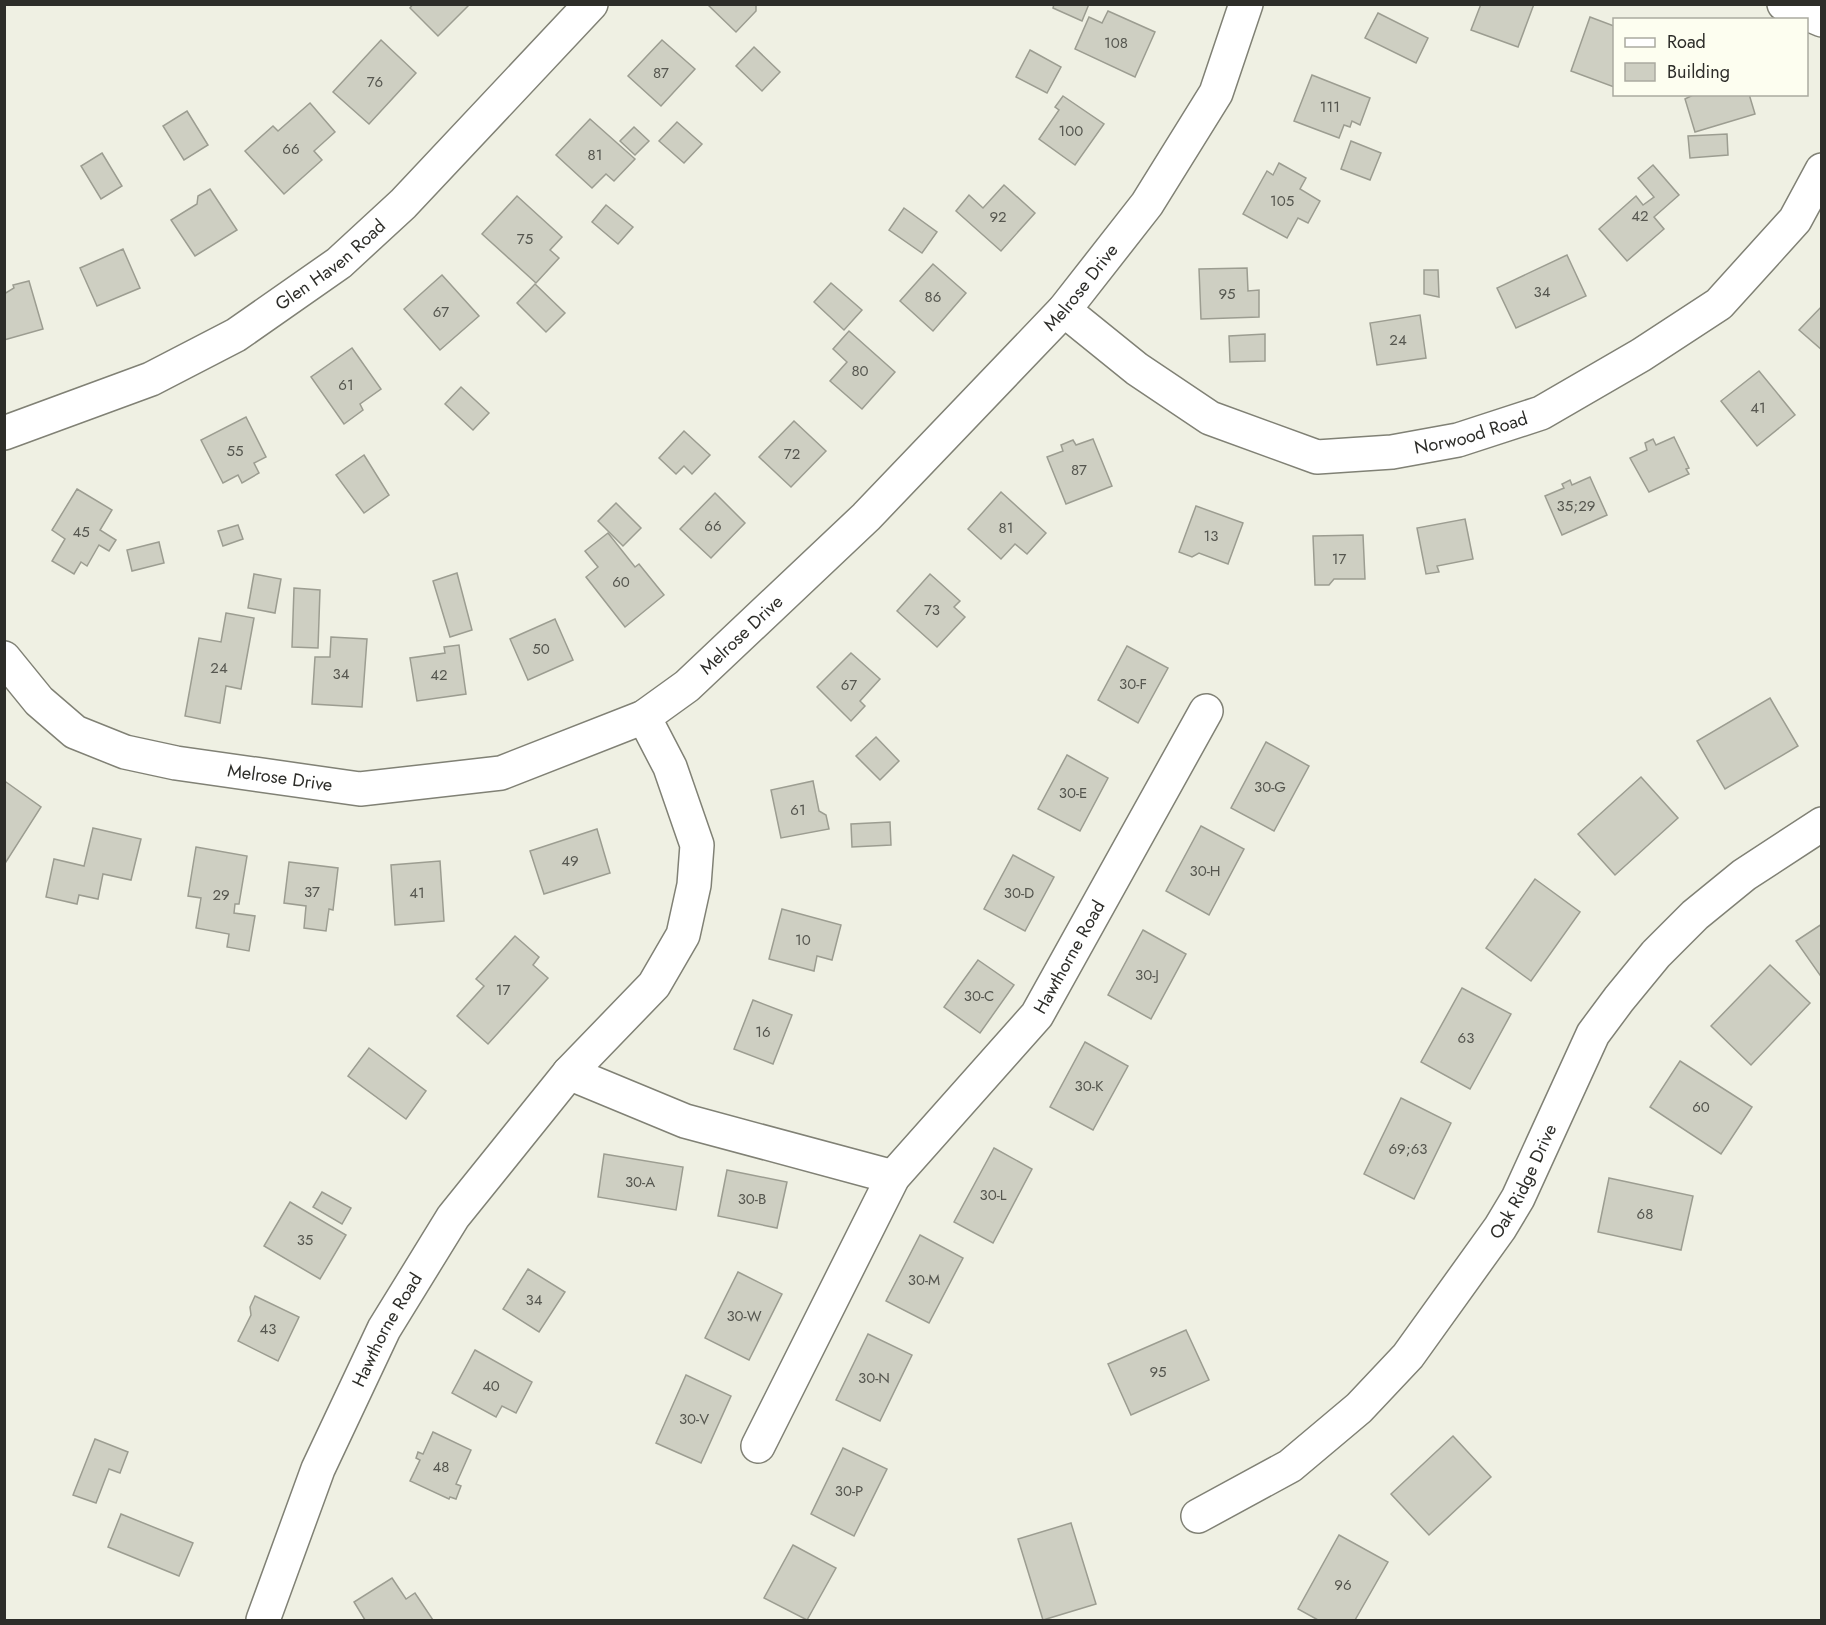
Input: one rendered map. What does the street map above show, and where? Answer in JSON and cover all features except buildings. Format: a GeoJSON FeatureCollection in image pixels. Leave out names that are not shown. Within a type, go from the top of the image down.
{"type":"FeatureCollection","features":[{"type":"Feature","properties":{"kind":"street","name":"Glen Haven Road"},"geometry":{"type":"LineString","coordinates":[[4,433],[151,379],[236,335],[339,263],[404,204],[591,4]]}},
{"type":"Feature","properties":{"kind":"street","name":"Melrose Drive"},"geometry":{"type":"LineString","coordinates":[[4,658],[39,701],[75,732],[125,752],[176,763],[360,789],[501,773],[644,717],[687,686],[866,517],[1064,310],[1147,204],[1216,93],[1246,4]]}},
{"type":"Feature","properties":{"kind":"street"},"geometry":{"type":"LineString","coordinates":[[1784,4],[1821,20]]}},
{"type":"Feature","properties":{"kind":"street","name":"Norwood Road"},"geometry":{"type":"LineString","coordinates":[[1064,310],[1137,369],[1210,418],[1317,457],[1403,450],[1458,440],[1541,413],[1641,355],[1719,304],[1795,220],[1821,170]]}},
{"type":"Feature","properties":{"kind":"street","name":"Hawthorne Road"},"geometry":{"type":"LineString","coordinates":[[758,1446],[892,1177],[1036,1015],[1206,711]]}},
{"type":"Feature","properties":{"kind":"street","name":"Hawthorne Road"},"geometry":{"type":"LineString","coordinates":[[263,1620],[318,1469],[384,1329],[453,1217],[569,1073],[654,985],[683,935],[694,885],[697,845],[670,767],[644,717]]}},
{"type":"Feature","properties":{"kind":"street","name":"Oak Ridge Drive"},"geometry":{"type":"LineString","coordinates":[[1198,1516],[1290,1466],[1359,1408],[1408,1356],[1500,1228],[1518,1198],[1593,1034],[1619,999],[1656,954],[1695,915],[1744,875],[1821,824]]}},
{"type":"Feature","properties":{"kind":"street"},"geometry":{"type":"LineString","coordinates":[[569,1073],[684,1121],[892,1177]]}}]}
